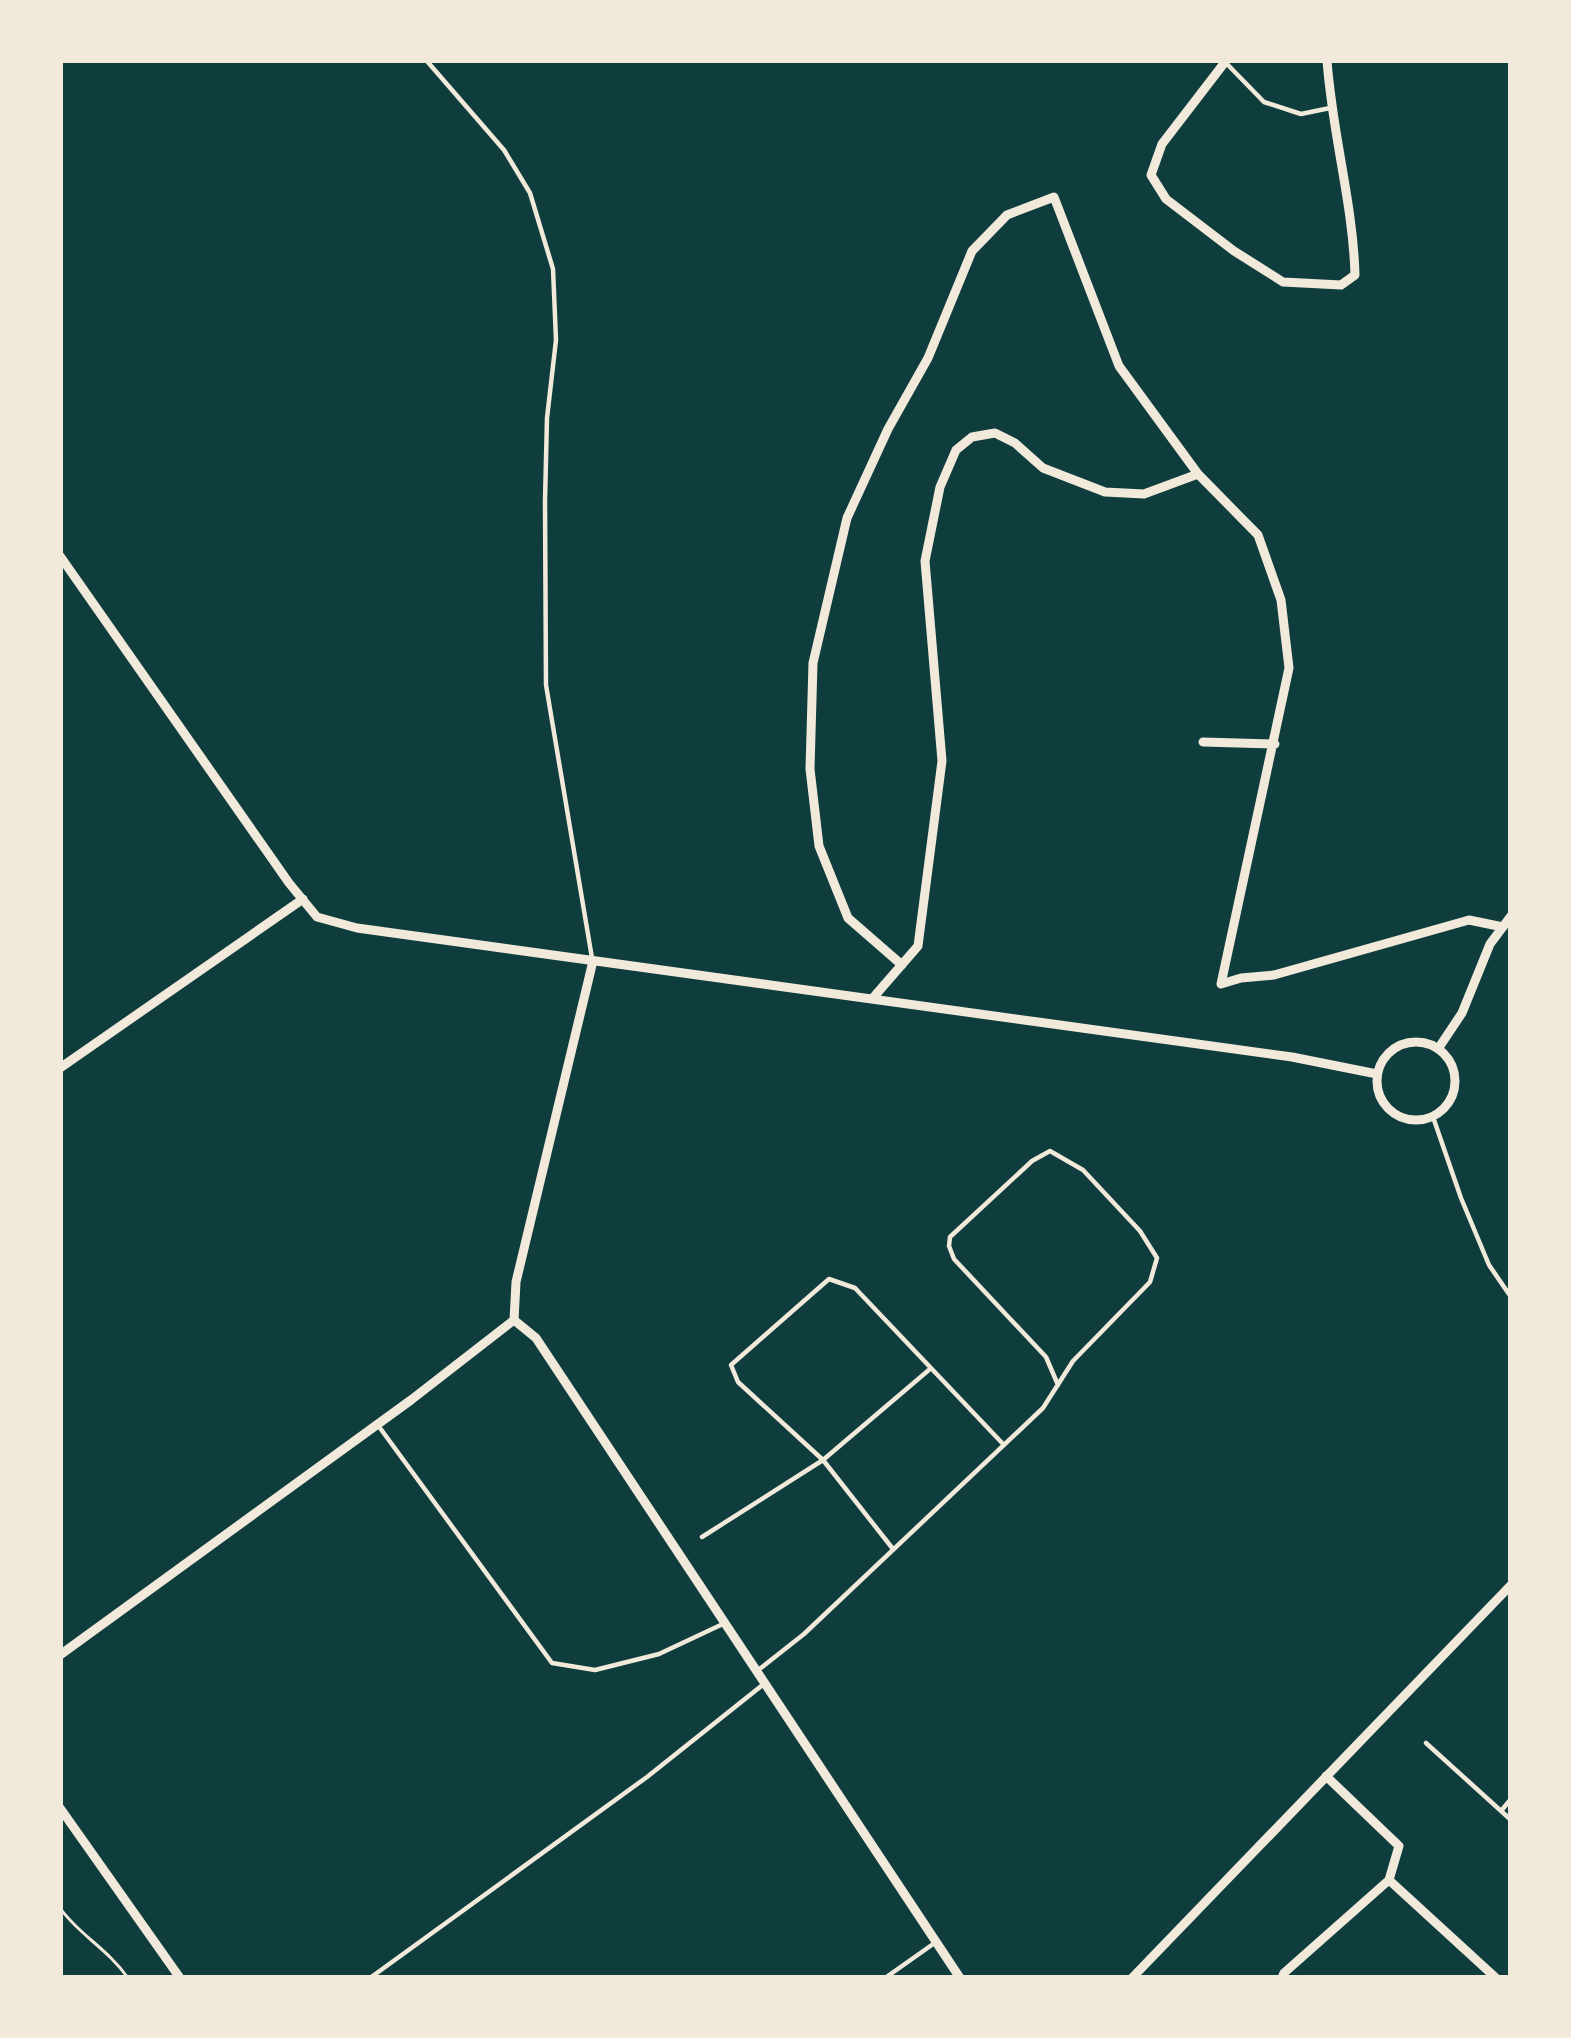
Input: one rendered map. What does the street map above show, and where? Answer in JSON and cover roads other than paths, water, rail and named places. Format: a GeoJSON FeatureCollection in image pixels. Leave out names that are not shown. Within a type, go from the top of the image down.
{"type":"FeatureCollection","features":[{"type":"Feature","properties":{"kind":"street"},"geometry":{"type":"LineString","coordinates":[[1225,61],[1162,144],[1151,175],[1166,200],[1282,282],[1341,285],[1355,275],[1355,249],[1330,108],[1327,60]]}},
{"type":"Feature","properties":{"kind":"street"},"geometry":{"type":"LineString","coordinates":[[902,965],[848,918],[819,846],[810,769],[813,663],[848,518],[888,429],[928,358],[972,250],[1007,215],[1054,197],[1119,365],[1198,474],[1258,535],[1281,600],[1289,668],[1221,984],[1274,975],[1469,920],[1503,927]]}},
{"type":"Feature","properties":{"kind":"street"},"geometry":{"type":"LineString","coordinates":[[872,999],[918,946],[942,761],[925,561],[940,487],[956,450],[972,436],[995,433],[1015,443],[1043,468],[1105,492],[1144,494],[1198,474]]}},
{"type":"Feature","properties":{"kind":"street"},"geometry":{"type":"LineString","coordinates":[[60,556],[317,917],[357,928],[1292,1057],[1377,1074]]}},
{"type":"Feature","properties":{"kind":"street"},"geometry":{"type":"LineString","coordinates":[[1203,742],[1275,744]]}},
{"type":"Feature","properties":{"kind":"street"},"geometry":{"type":"LineString","coordinates":[[60,1068],[303,899]]}},
{"type":"Feature","properties":{"kind":"street"},"geometry":{"type":"LineString","coordinates":[[1438,1048],[1462,1013],[1490,944],[1511,916]]}},
{"type":"Feature","properties":{"kind":"street"},"geometry":{"type":"LineString","coordinates":[[60,1655],[514,1320],[516,1282],[593,961]]}},
{"type":"Feature","properties":{"kind":"street"},"geometry":{"type":"LineString","coordinates":[[1417,1042],[1447,1056],[1455,1078],[1450,1101],[1433,1117],[1412,1121],[1392,1113],[1378,1095],[1377,1074],[1387,1054],[1417,1042]]}},
{"type":"Feature","properties":{"kind":"street"},"geometry":{"type":"LineString","coordinates":[[514,1320],[536,1338],[960,1978]]}},
{"type":"Feature","properties":{"kind":"street"},"geometry":{"type":"LineString","coordinates":[[1132,1978],[1511,1585]]}},
{"type":"Feature","properties":{"kind":"street"},"geometry":{"type":"LineString","coordinates":[[1282,1978],[1389,1880],[1399,1846],[1326,1776]]}},
{"type":"Feature","properties":{"kind":"street"},"geometry":{"type":"LineString","coordinates":[[60,1808],[180,1978]]}},
{"type":"Feature","properties":{"kind":"street"},"geometry":{"type":"LineString","coordinates":[[1389,1880],[1496,1978]]}},
{"type":"Feature","properties":{"kind":"lane"},"geometry":{"type":"LineString","coordinates":[[426,60],[504,150],[530,193],[553,269],[556,340],[547,418],[546,685],[593,961]]}},
{"type":"Feature","properties":{"kind":"lane"},"geometry":{"type":"LineString","coordinates":[[1225,61],[1264,102],[1301,114],[1330,108]]}},
{"type":"Feature","properties":{"kind":"lane"},"geometry":{"type":"LineString","coordinates":[[1433,1117],[1489,1265],[1511,1297]]}},
{"type":"Feature","properties":{"kind":"lane"},"geometry":{"type":"LineString","coordinates":[[757,1671],[804,1634],[1043,1408],[1058,1385],[1073,1360],[1150,1282],[1157,1258],[1140,1231],[1083,1170],[1050,1151],[1032,1161],[950,1238],[949,1246],[954,1258],[1046,1357],[1058,1385]]}},
{"type":"Feature","properties":{"kind":"lane"},"geometry":{"type":"LineString","coordinates":[[893,1549],[823,1460],[738,1382],[730,1365],[829,1279],[855,1288],[1004,1445]]}},
{"type":"Feature","properties":{"kind":"lane"},"geometry":{"type":"LineString","coordinates":[[702,1537],[823,1460],[930,1369]]}},
{"type":"Feature","properties":{"kind":"lane"},"geometry":{"type":"LineString","coordinates":[[377,1425],[552,1664],[595,1670],[659,1654],[725,1623]]}},
{"type":"Feature","properties":{"kind":"lane"},"geometry":{"type":"LineString","coordinates":[[370,1978],[647,1778],[765,1683]]}},
{"type":"Feature","properties":{"kind":"lane"},"geometry":{"type":"LineString","coordinates":[[1426,1743],[1511,1820]]}},
{"type":"Feature","properties":{"kind":"lane"},"geometry":{"type":"LineString","coordinates":[[1501,1810],[1511,1799]]}},
{"type":"Feature","properties":{"kind":"lane"},"geometry":{"type":"LineString","coordinates":[[885,1978],[936,1942]]}}]}
